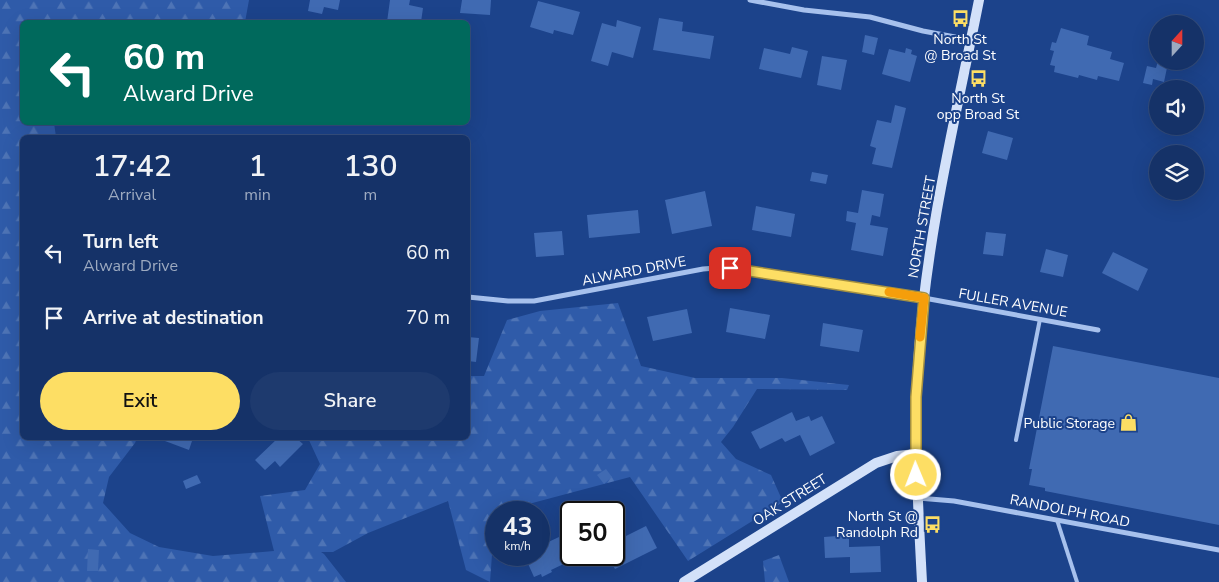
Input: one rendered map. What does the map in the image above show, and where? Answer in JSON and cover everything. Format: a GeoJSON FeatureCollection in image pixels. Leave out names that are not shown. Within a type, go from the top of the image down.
{"type":"FeatureCollection","features":[{"type":"Feature","properties":{"kind":"main road","name":"NORTH STREET"},"geometry":{"type":"LineString","coordinates":[[922,582],[917,498],[916,397],[924,298],[938,207],[979,0]]}},
{"type":"Feature","properties":{"kind":"main road","name":"OAK STREET"},"geometry":{"type":"LineString","coordinates":[[684,582],[876,464],[897,456],[916,454]]}},
{"type":"Feature","properties":{"kind":"street"},"geometry":{"type":"LineString","coordinates":[[750,0],[789,8],[870,17],[932,33],[971,40]]}},
{"type":"Feature","properties":{"kind":"street","name":"ALWARD DRIVE"},"geometry":{"type":"LineString","coordinates":[[470,297],[508,301],[541,300],[717,267],[744,269],[924,298]]}},
{"type":"Feature","properties":{"kind":"street","name":"FULLER AVENUE"},"geometry":{"type":"LineString","coordinates":[[924,298],[1098,330]]}},
{"type":"Feature","properties":{"kind":"street","name":"RANDOLPH ROAD"},"geometry":{"type":"LineString","coordinates":[[917,498],[948,500],[1219,550]]}},
{"type":"Feature","properties":{"kind":"lane"},"geometry":{"type":"LineString","coordinates":[[1016,440],[1040,319]]}},
{"type":"Feature","properties":{"kind":"lane"},"geometry":{"type":"LineString","coordinates":[[1057,520],[1077,582]]}},
{"type":"Feature","properties":{"kind":"green space"},"geometry":{"type":"Polygon","coordinates":[[[0,0],[249,0],[245,20],[20,20],[20,125],[54,125],[56,135],[20,135],[20,440],[136,440],[109,477],[103,503],[130,533],[159,547],[213,556],[274,551],[260,496],[305,490],[320,464],[309,440],[470,440],[470,376],[484,376],[507,320],[540,311],[618,303],[641,366],[695,378],[782,378],[849,385],[847,390],[757,389],[721,442],[736,459],[771,475],[783,502],[688,561],[630,477],[540,501],[485,501],[485,566],[491,566],[490,582],[466,570],[448,501],[368,533],[333,552],[321,552],[346,582],[0,582],[0,0]]]}},
{"type":"Feature","properties":{"kind":"green space"},"geometry":{"type":"Polygon","coordinates":[[[779,555],[789,582],[765,582],[763,561],[779,555]]]}},
{"type":"Feature","properties":{"kind":"building"},"geometry":{"type":"Polygon","coordinates":[[[310,0],[340,0],[338,10],[324,7],[322,14],[308,11],[310,0]]]}},
{"type":"Feature","properties":{"kind":"building"},"geometry":{"type":"Polygon","coordinates":[[[390,0],[410,0],[409,5],[423,8],[421,20],[387,20],[390,0]]]}},
{"type":"Feature","properties":{"kind":"building"},"geometry":{"type":"Polygon","coordinates":[[[462,0],[491,0],[490,15],[460,13],[462,0]]]}},
{"type":"Feature","properties":{"kind":"building"},"geometry":{"type":"Polygon","coordinates":[[[538,1],[580,12],[573,35],[554,30],[553,34],[530,27],[538,1]]]}},
{"type":"Feature","properties":{"kind":"building"},"geometry":{"type":"Polygon","coordinates":[[[659,18],[683,22],[682,31],[714,36],[710,59],[653,50],[659,18]]]}},
{"type":"Feature","properties":{"kind":"building"},"geometry":{"type":"Polygon","coordinates":[[[617,20],[641,27],[633,58],[612,52],[608,66],[591,61],[602,23],[616,27],[617,20]]]}},
{"type":"Feature","properties":{"kind":"building"},"geometry":{"type":"Polygon","coordinates":[[[1061,28],[1089,36],[1087,45],[1112,52],[1110,59],[1124,63],[1119,81],[1098,76],[1097,80],[1079,75],[1078,78],[1054,72],[1055,66],[1050,65],[1054,51],[1050,50],[1052,42],[1056,43],[1061,28]]]}},
{"type":"Feature","properties":{"kind":"building"},"geometry":{"type":"Polygon","coordinates":[[[865,35],[878,38],[874,55],[862,52],[865,35]]]}},
{"type":"Feature","properties":{"kind":"building"},"geometry":{"type":"Polygon","coordinates":[[[792,47],[808,51],[801,78],[759,69],[764,48],[790,54],[792,47]]]}},
{"type":"Feature","properties":{"kind":"building"},"geometry":{"type":"Polygon","coordinates":[[[906,48],[912,50],[911,54],[917,56],[910,82],[882,74],[889,49],[905,53],[906,48]]]}},
{"type":"Feature","properties":{"kind":"building"},"geometry":{"type":"Polygon","coordinates":[[[822,56],[847,60],[841,90],[817,85],[822,56]]]}},
{"type":"Feature","properties":{"kind":"building"},"geometry":{"type":"Polygon","coordinates":[[[1147,66],[1149,66],[1149,70],[1167,70],[1164,80],[1153,79],[1149,80],[1149,84],[1143,83],[1147,66]]]}},
{"type":"Feature","properties":{"kind":"building"},"geometry":{"type":"Polygon","coordinates":[[[895,105],[906,108],[892,168],[872,164],[876,148],[870,146],[877,120],[891,123],[895,105]]]}},
{"type":"Feature","properties":{"kind":"building"},"geometry":{"type":"Polygon","coordinates":[[[988,131],[1013,138],[1007,160],[982,153],[988,131]]]}},
{"type":"Feature","properties":{"kind":"building"},"geometry":{"type":"Polygon","coordinates":[[[812,172],[828,175],[826,184],[810,181],[812,172]]]}},
{"type":"Feature","properties":{"kind":"building"},"geometry":{"type":"Polygon","coordinates":[[[862,190],[884,194],[880,217],[872,215],[870,225],[888,228],[883,256],[851,250],[856,223],[846,221],[847,211],[858,213],[862,190]]]}},
{"type":"Feature","properties":{"kind":"building"},"geometry":{"type":"Polygon","coordinates":[[[705,191],[712,226],[672,234],[665,200],[705,191]]]}},
{"type":"Feature","properties":{"kind":"building"},"geometry":{"type":"Polygon","coordinates":[[[756,206],[795,214],[791,237],[752,230],[756,206]]]}},
{"type":"Feature","properties":{"kind":"building"},"geometry":{"type":"Polygon","coordinates":[[[638,210],[640,233],[589,238],[587,215],[638,210]]]}},
{"type":"Feature","properties":{"kind":"building"},"geometry":{"type":"Polygon","coordinates":[[[562,231],[564,255],[536,257],[534,233],[562,231]]]}},
{"type":"Feature","properties":{"kind":"building"},"geometry":{"type":"Polygon","coordinates":[[[986,232],[1006,234],[1003,256],[983,254],[986,232]]]}},
{"type":"Feature","properties":{"kind":"building"},"geometry":{"type":"Polygon","coordinates":[[[1046,249],[1068,255],[1063,277],[1040,272],[1046,249]]]}},
{"type":"Feature","properties":{"kind":"building"},"geometry":{"type":"Polygon","coordinates":[[[1113,252],[1148,269],[1138,291],[1102,273],[1113,252]]]}},
{"type":"Feature","properties":{"kind":"building"},"geometry":{"type":"Polygon","coordinates":[[[730,308],[770,315],[765,339],[726,332],[730,308]]]}},
{"type":"Feature","properties":{"kind":"building"},"geometry":{"type":"Polygon","coordinates":[[[687,309],[692,333],[653,341],[647,317],[687,309]]]}},
{"type":"Feature","properties":{"kind":"building"},"geometry":{"type":"Polygon","coordinates":[[[823,323],[863,330],[859,352],[820,346],[823,323]]]}},
{"type":"Feature","properties":{"kind":"building"},"geometry":{"type":"Polygon","coordinates":[[[470,337],[479,338],[476,362],[470,361],[470,337]]]}},
{"type":"Feature","properties":{"kind":"building","name":"Public Storage"},"geometry":{"type":"Polygon","coordinates":[[[1053,346],[1219,378],[1219,525],[1045,491],[1045,488],[1029,485],[1032,469],[1029,469],[1053,346]]]}},
{"type":"Feature","properties":{"kind":"building"},"geometry":{"type":"Polygon","coordinates":[[[792,412],[796,421],[809,416],[811,421],[822,416],[835,443],[810,456],[800,435],[785,442],[782,438],[760,449],[751,432],[792,412]]]}},
{"type":"Feature","properties":{"kind":"building"},"geometry":{"type":"Polygon","coordinates":[[[162,440],[192,440],[189,450],[162,440]]]}},
{"type":"Feature","properties":{"kind":"building"},"geometry":{"type":"Polygon","coordinates":[[[276,440],[298,440],[303,444],[280,467],[275,461],[265,470],[255,460],[276,440]]]}},
{"type":"Feature","properties":{"kind":"building"},"geometry":{"type":"Polygon","coordinates":[[[606,469],[612,477],[604,484],[597,475],[606,469]]]}},
{"type":"Feature","properties":{"kind":"building"},"geometry":{"type":"Polygon","coordinates":[[[197,475],[201,483],[186,489],[183,481],[197,475]]]}},
{"type":"Feature","properties":{"kind":"building"},"geometry":{"type":"Polygon","coordinates":[[[646,526],[657,548],[625,564],[625,536],[646,526]]]}},
{"type":"Feature","properties":{"kind":"building"},"geometry":{"type":"Polygon","coordinates":[[[849,535],[849,547],[880,546],[881,572],[850,573],[850,557],[825,558],[824,537],[849,535]]]}},
{"type":"Feature","properties":{"kind":"building"},"geometry":{"type":"Polygon","coordinates":[[[559,537],[560,539],[560,566],[542,577],[541,574],[534,577],[529,566],[550,566],[550,541],[559,537]]]}},
{"type":"Feature","properties":{"kind":"building"},"geometry":{"type":"Polygon","coordinates":[[[88,549],[99,550],[98,571],[87,571],[88,549]]]}},
{"type":"Feature","properties":{"kind":"slow traffic"},"geometry":{"type":"LineString","coordinates":[[889,292],[924,298],[920,337]]}},
{"type":"Feature","properties":{"kind":"place","name":"North St @ Broad St"},"geometry":{"type":"Point","coordinates":[960,19]}},
{"type":"Feature","properties":{"kind":"place","name":"North St opp Broad St"},"geometry":{"type":"Point","coordinates":[978,78]}},
{"type":"Feature","properties":{"kind":"place","name":"Public Storage"},"geometry":{"type":"Point","coordinates":[1129,423]}},
{"type":"Feature","properties":{"kind":"place","name":"North St @ Randolph Rd"},"geometry":{"type":"Point","coordinates":[932,524]}},
{"type":"Feature","properties":{"kind":"route"},"geometry":{"type":"LineString","coordinates":[[730,268],[924,298],[918,352],[916,475]]}}]}
